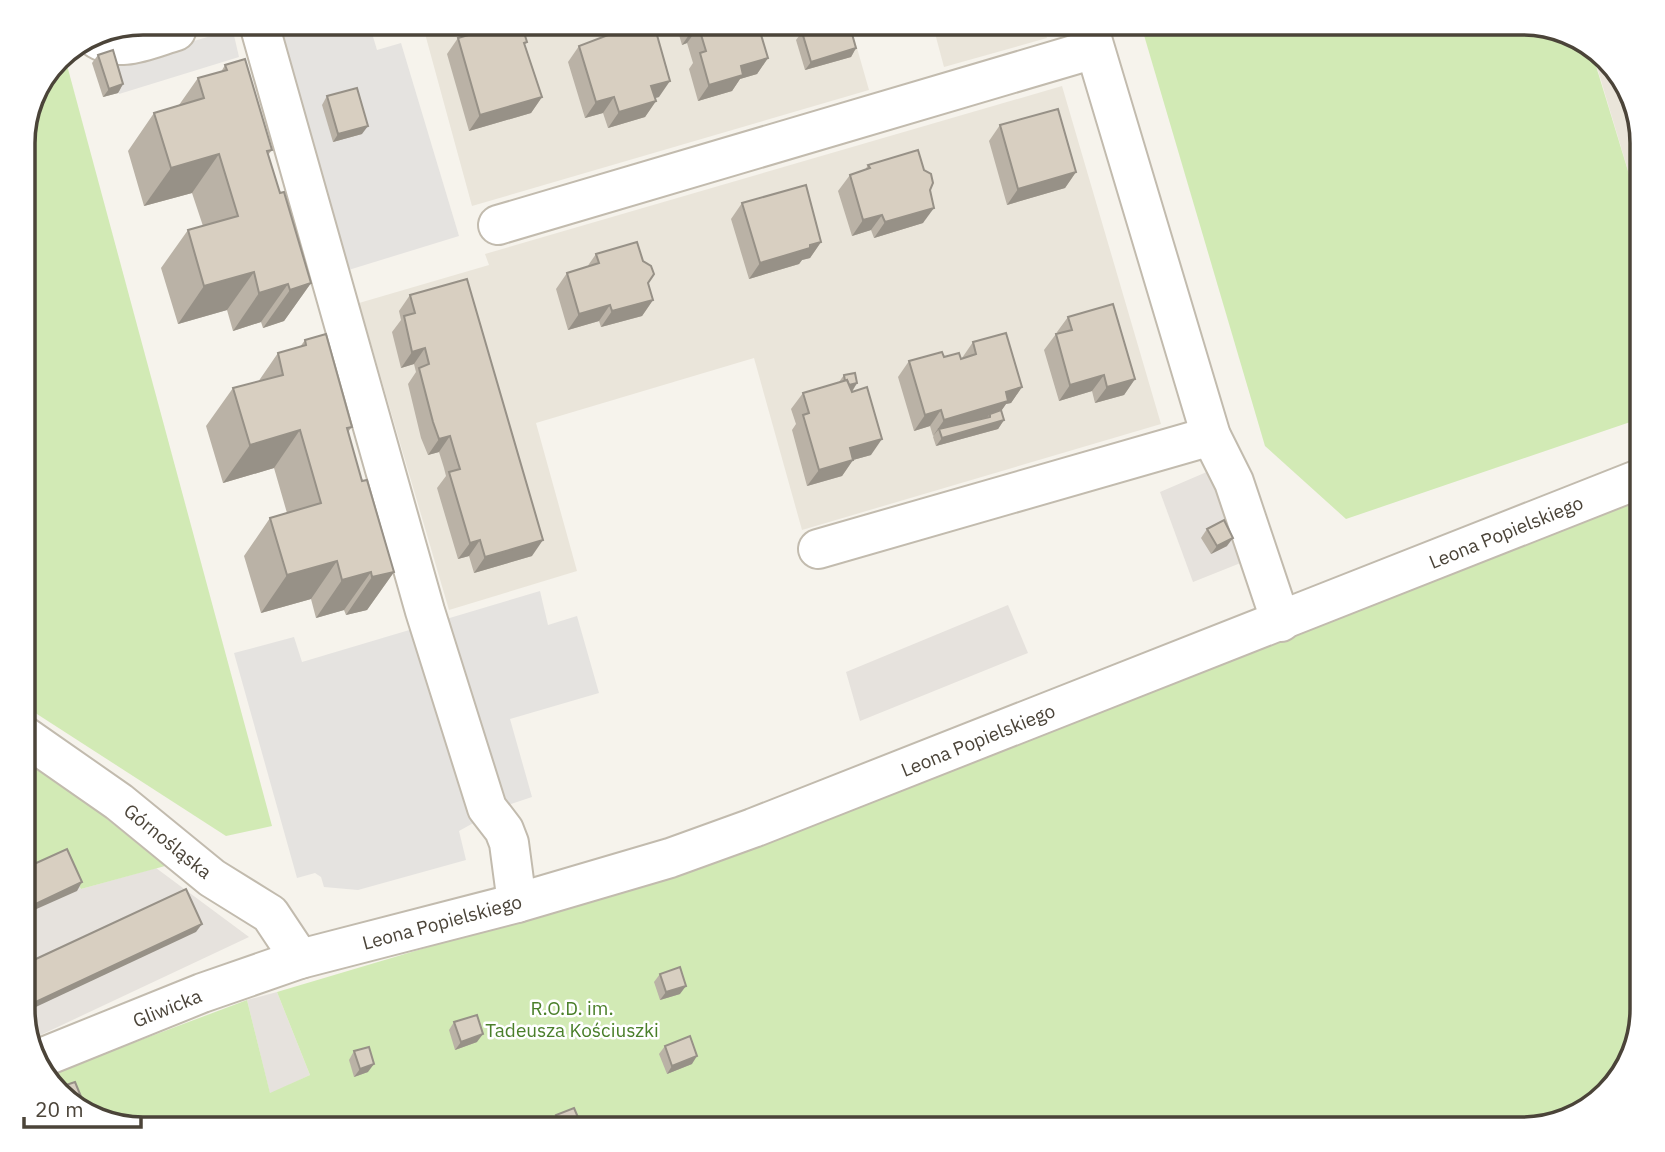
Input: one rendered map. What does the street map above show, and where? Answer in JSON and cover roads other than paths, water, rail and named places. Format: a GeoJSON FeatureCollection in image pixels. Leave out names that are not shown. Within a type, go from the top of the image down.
{"type":"FeatureCollection","features":[{"type":"Feature","properties":{"kind":"street"},"geometry":{"type":"LineString","coordinates":[[106,42],[114,46],[128,46],[163,35]]}},
{"type":"Feature","properties":{"kind":"street"},"geometry":{"type":"LineString","coordinates":[[262,35],[425,611],[487,808],[504,830],[509,843],[517,903]]}},
{"type":"Feature","properties":{"kind":"street"},"geometry":{"type":"LineString","coordinates":[[498,225],[1091,37],[1211,436],[1234,482],[1281,622]]}},
{"type":"Feature","properties":{"kind":"street"},"geometry":{"type":"LineString","coordinates":[[818,549],[1211,436]]}},
{"type":"Feature","properties":{"kind":"street","name":"Leona Popielskiego"},"geometry":{"type":"LineString","coordinates":[[300,959],[517,903],[670,858],[1281,622],[1630,483]]}},
{"type":"Feature","properties":{"kind":"street","name":"Górnośląska"},"geometry":{"type":"LineString","coordinates":[[35,743],[119,802],[212,878],[270,914],[300,959]]}},
{"type":"Feature","properties":{"kind":"street","name":"Gliwicka"},"geometry":{"type":"LineString","coordinates":[[46,1056],[202,993],[300,959]]}},
{"type":"Feature","properties":{"kind":"park label","name":"R.O.D. im. Tadeusza Kościuszki"},"geometry":{"type":"Point","coordinates":[572,1019]}}]}
